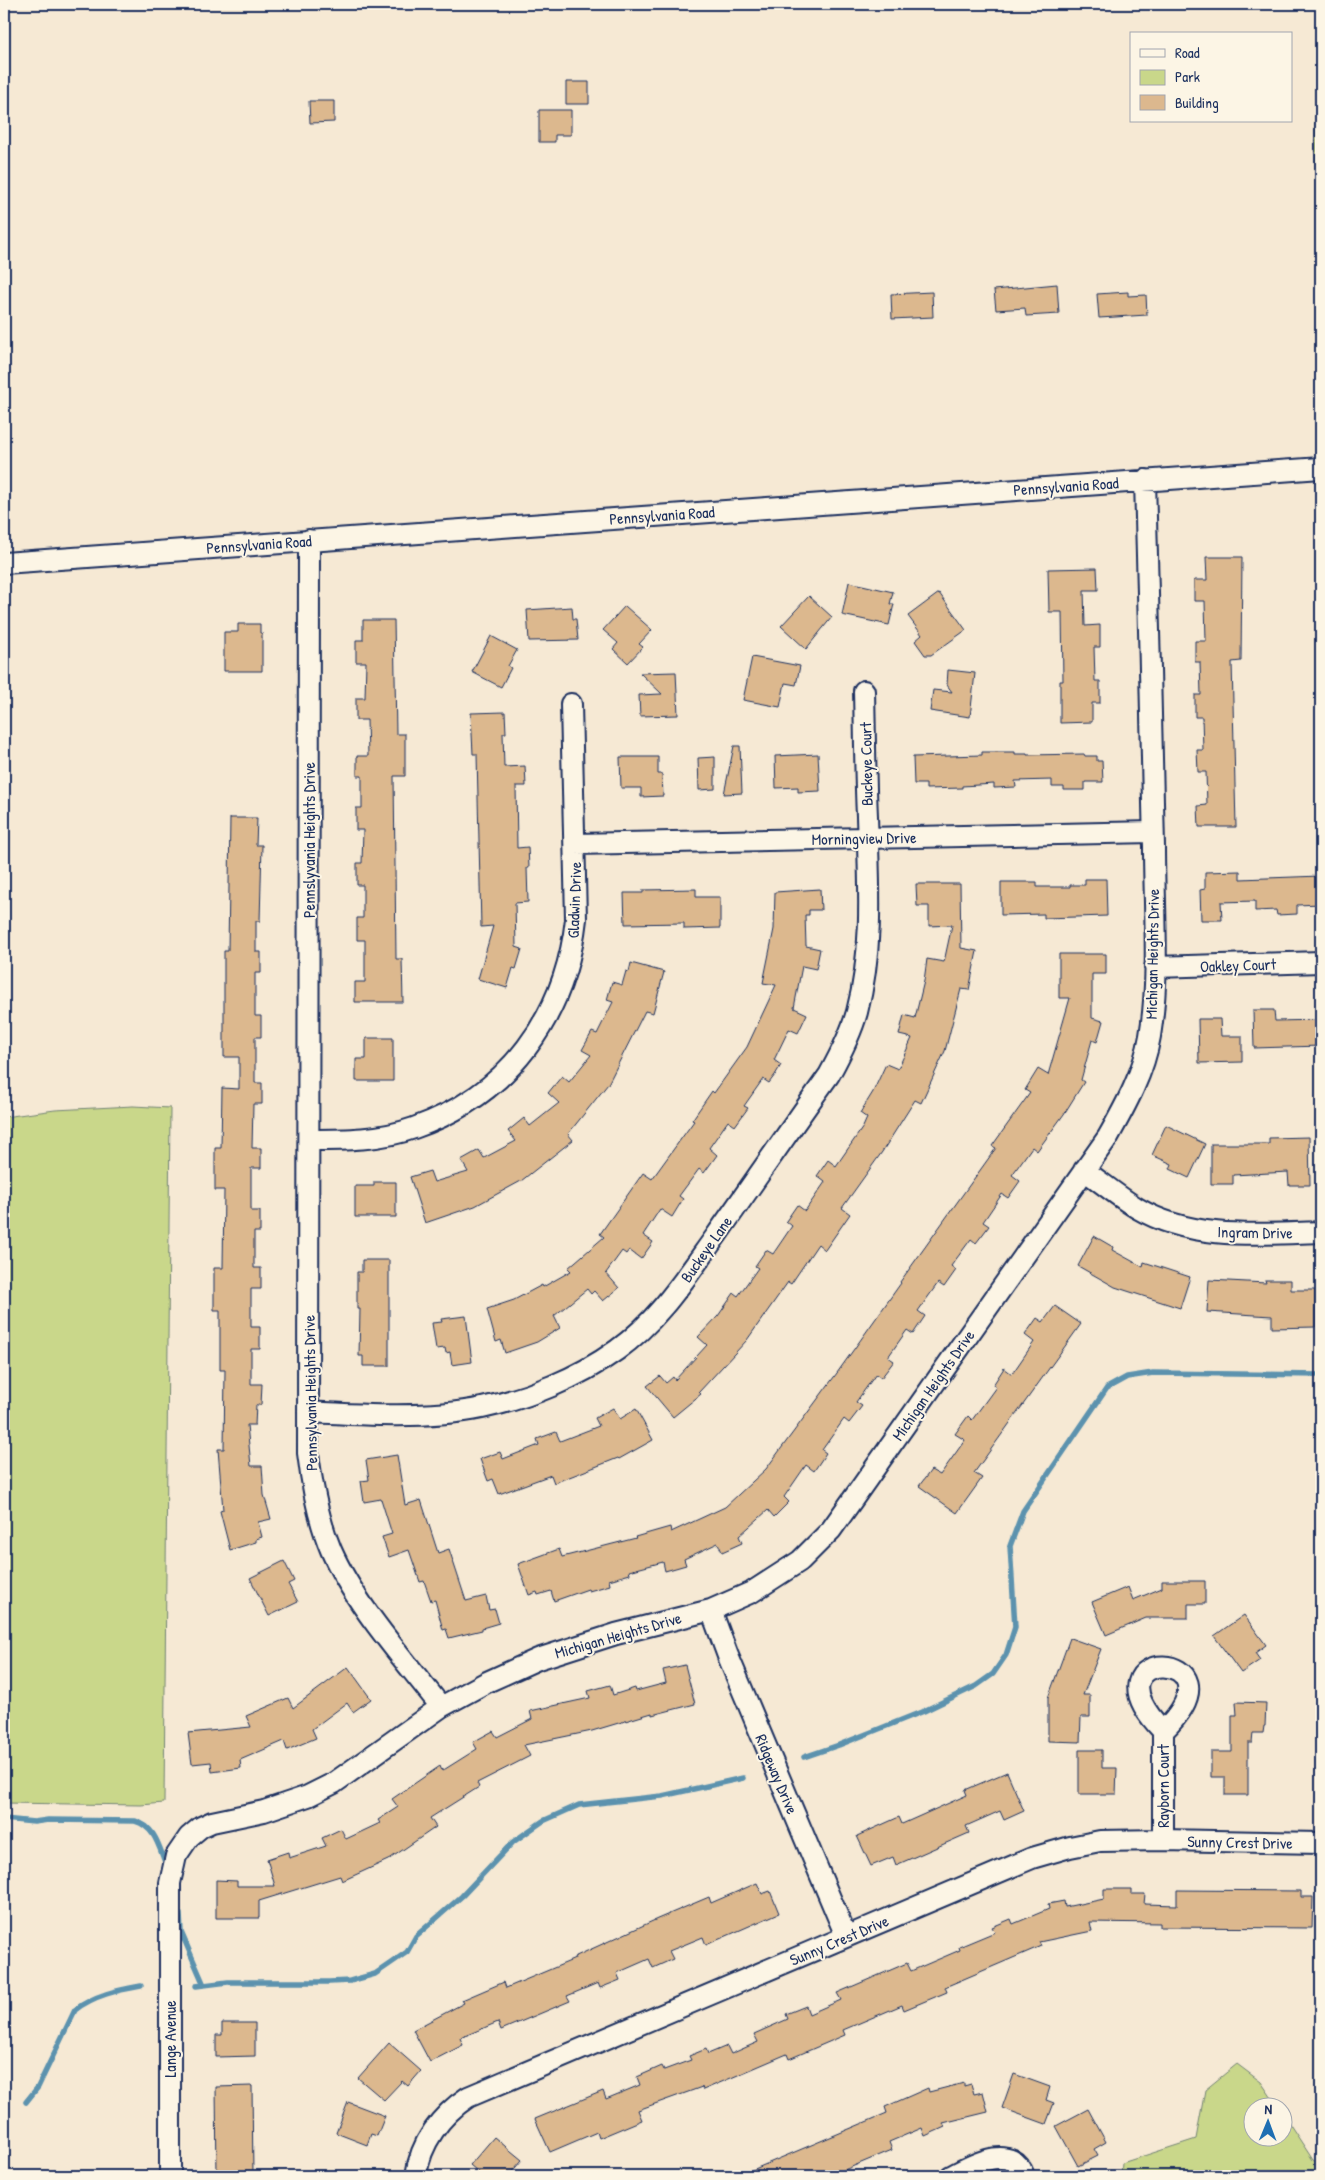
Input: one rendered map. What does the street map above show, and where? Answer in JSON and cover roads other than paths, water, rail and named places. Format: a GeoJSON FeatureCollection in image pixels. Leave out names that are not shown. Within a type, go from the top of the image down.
{"type":"FeatureCollection","features":[{"type":"Feature","properties":{"kind":"street","name":"Pennsylvania Road"},"geometry":{"type":"LineString","coordinates":[[4,563],[1321,468]]}},
{"type":"Feature","properties":{"kind":"street","name":"Michigan Heights Drive"},"geometry":{"type":"LineString","coordinates":[[169,1902],[170,1884],[176,1856],[190,1837],[201,1827],[212,1822],[285,1805],[334,1783],[441,1707],[487,1682],[538,1659],[616,1634],[711,1610],[752,1592],[800,1561],[831,1530],[1108,1137],[1122,1113],[1141,1067],[1150,1037],[1153,1009],[1155,967],[1153,832],[1145,480]]}},
{"type":"Feature","properties":{"kind":"street","name":"Pennslyvania Heights Drive"},"geometry":{"type":"LineString","coordinates":[[309,540],[309,1140]]}},
{"type":"Feature","properties":{"kind":"street","name":"Buckeye Court"},"geometry":{"type":"LineString","coordinates":[[864,691],[868,838]]}},
{"type":"Feature","properties":{"kind":"street","name":"Gladwin Drive"},"geometry":{"type":"LineString","coordinates":[[309,1140],[360,1139],[414,1128],[446,1114],[473,1098],[499,1079],[521,1058],[541,1029],[564,979],[576,919],[571,704]]}},
{"type":"Feature","properties":{"kind":"street","name":"Morningview Drive"},"geometry":{"type":"LineString","coordinates":[[575,844],[1153,832]]}},
{"type":"Feature","properties":{"kind":"street","name":"Buckeye Lane"},"geometry":{"type":"LineString","coordinates":[[308,1412],[443,1413],[483,1408],[515,1400],[561,1382],[597,1364],[636,1334],[671,1299],[830,1075],[845,1044],[856,1014],[868,952],[870,893],[868,838]]}},
{"type":"Feature","properties":{"kind":"street","name":"Oakley Court"},"geometry":{"type":"LineString","coordinates":[[1155,967],[1321,962]]}},
{"type":"Feature","properties":{"kind":"street","name":"Pennsylvania Heights Drive"},"geometry":{"type":"LineString","coordinates":[[309,1140],[308,1453],[313,1491],[332,1550],[348,1582],[441,1707]]}},
{"type":"Feature","properties":{"kind":"street","name":"Ingram Drive"},"geometry":{"type":"LineString","coordinates":[[1084,1170],[1139,1209],[1168,1222],[1224,1234],[1321,1232]]}},
{"type":"Feature","properties":{"kind":"street","name":"Ridgeway Drive"},"geometry":{"type":"LineString","coordinates":[[711,1610],[728,1656],[846,1936]]}},
{"type":"Feature","properties":{"kind":"street","name":"Rayborn Court"},"geometry":{"type":"LineString","coordinates":[[1163,1840],[1164,1731]]}},
{"type":"Feature","properties":{"kind":"street","name":"Sunny Crest Drive"},"geometry":{"type":"LineString","coordinates":[[416,2176],[424,2148],[434,2130],[447,2113],[468,2097],[1010,1867],[1056,1851],[1100,1841],[1163,1840],[1321,1843]]}},
{"type":"Feature","properties":{"kind":"street","name":"Lange Avenue"},"geometry":{"type":"LineString","coordinates":[[169,1902],[170,2176]]}},
{"type":"Feature","properties":{"kind":"street"},"geometry":{"type":"LineString","coordinates":[[951,2176],[992,2158],[1008,2159],[1017,2165],[1024,2176]]}},
{"type":"Feature","properties":{"kind":"waterway"},"geometry":{"type":"LineString","coordinates":[[804,1757],[924,1711],[976,1686],[993,1674],[1006,1655],[1015,1627],[1010,1546],[1023,1511],[1107,1388],[1127,1377],[1153,1373],[1321,1375]]}},
{"type":"Feature","properties":{"kind":"waterway"},"geometry":{"type":"LineString","coordinates":[[196,1986],[228,1982],[350,1981],[375,1974],[407,1952],[416,1936],[462,1896],[513,1842],[543,1821],[579,1805],[662,1796],[743,1778]]}},
{"type":"Feature","properties":{"kind":"waterway"},"geometry":{"type":"LineString","coordinates":[[4,1819],[34,1822],[48,1820],[135,1821],[148,1828],[152,1833],[167,1867]]}},
{"type":"Feature","properties":{"kind":"waterway"},"geometry":{"type":"LineString","coordinates":[[180,1914],[181,1932],[204,1985]]}},
{"type":"Feature","properties":{"kind":"waterway"},"geometry":{"type":"LineString","coordinates":[[26,2102],[38,2087],[75,2010],[98,1997],[115,1991],[141,1986]]}}]}
